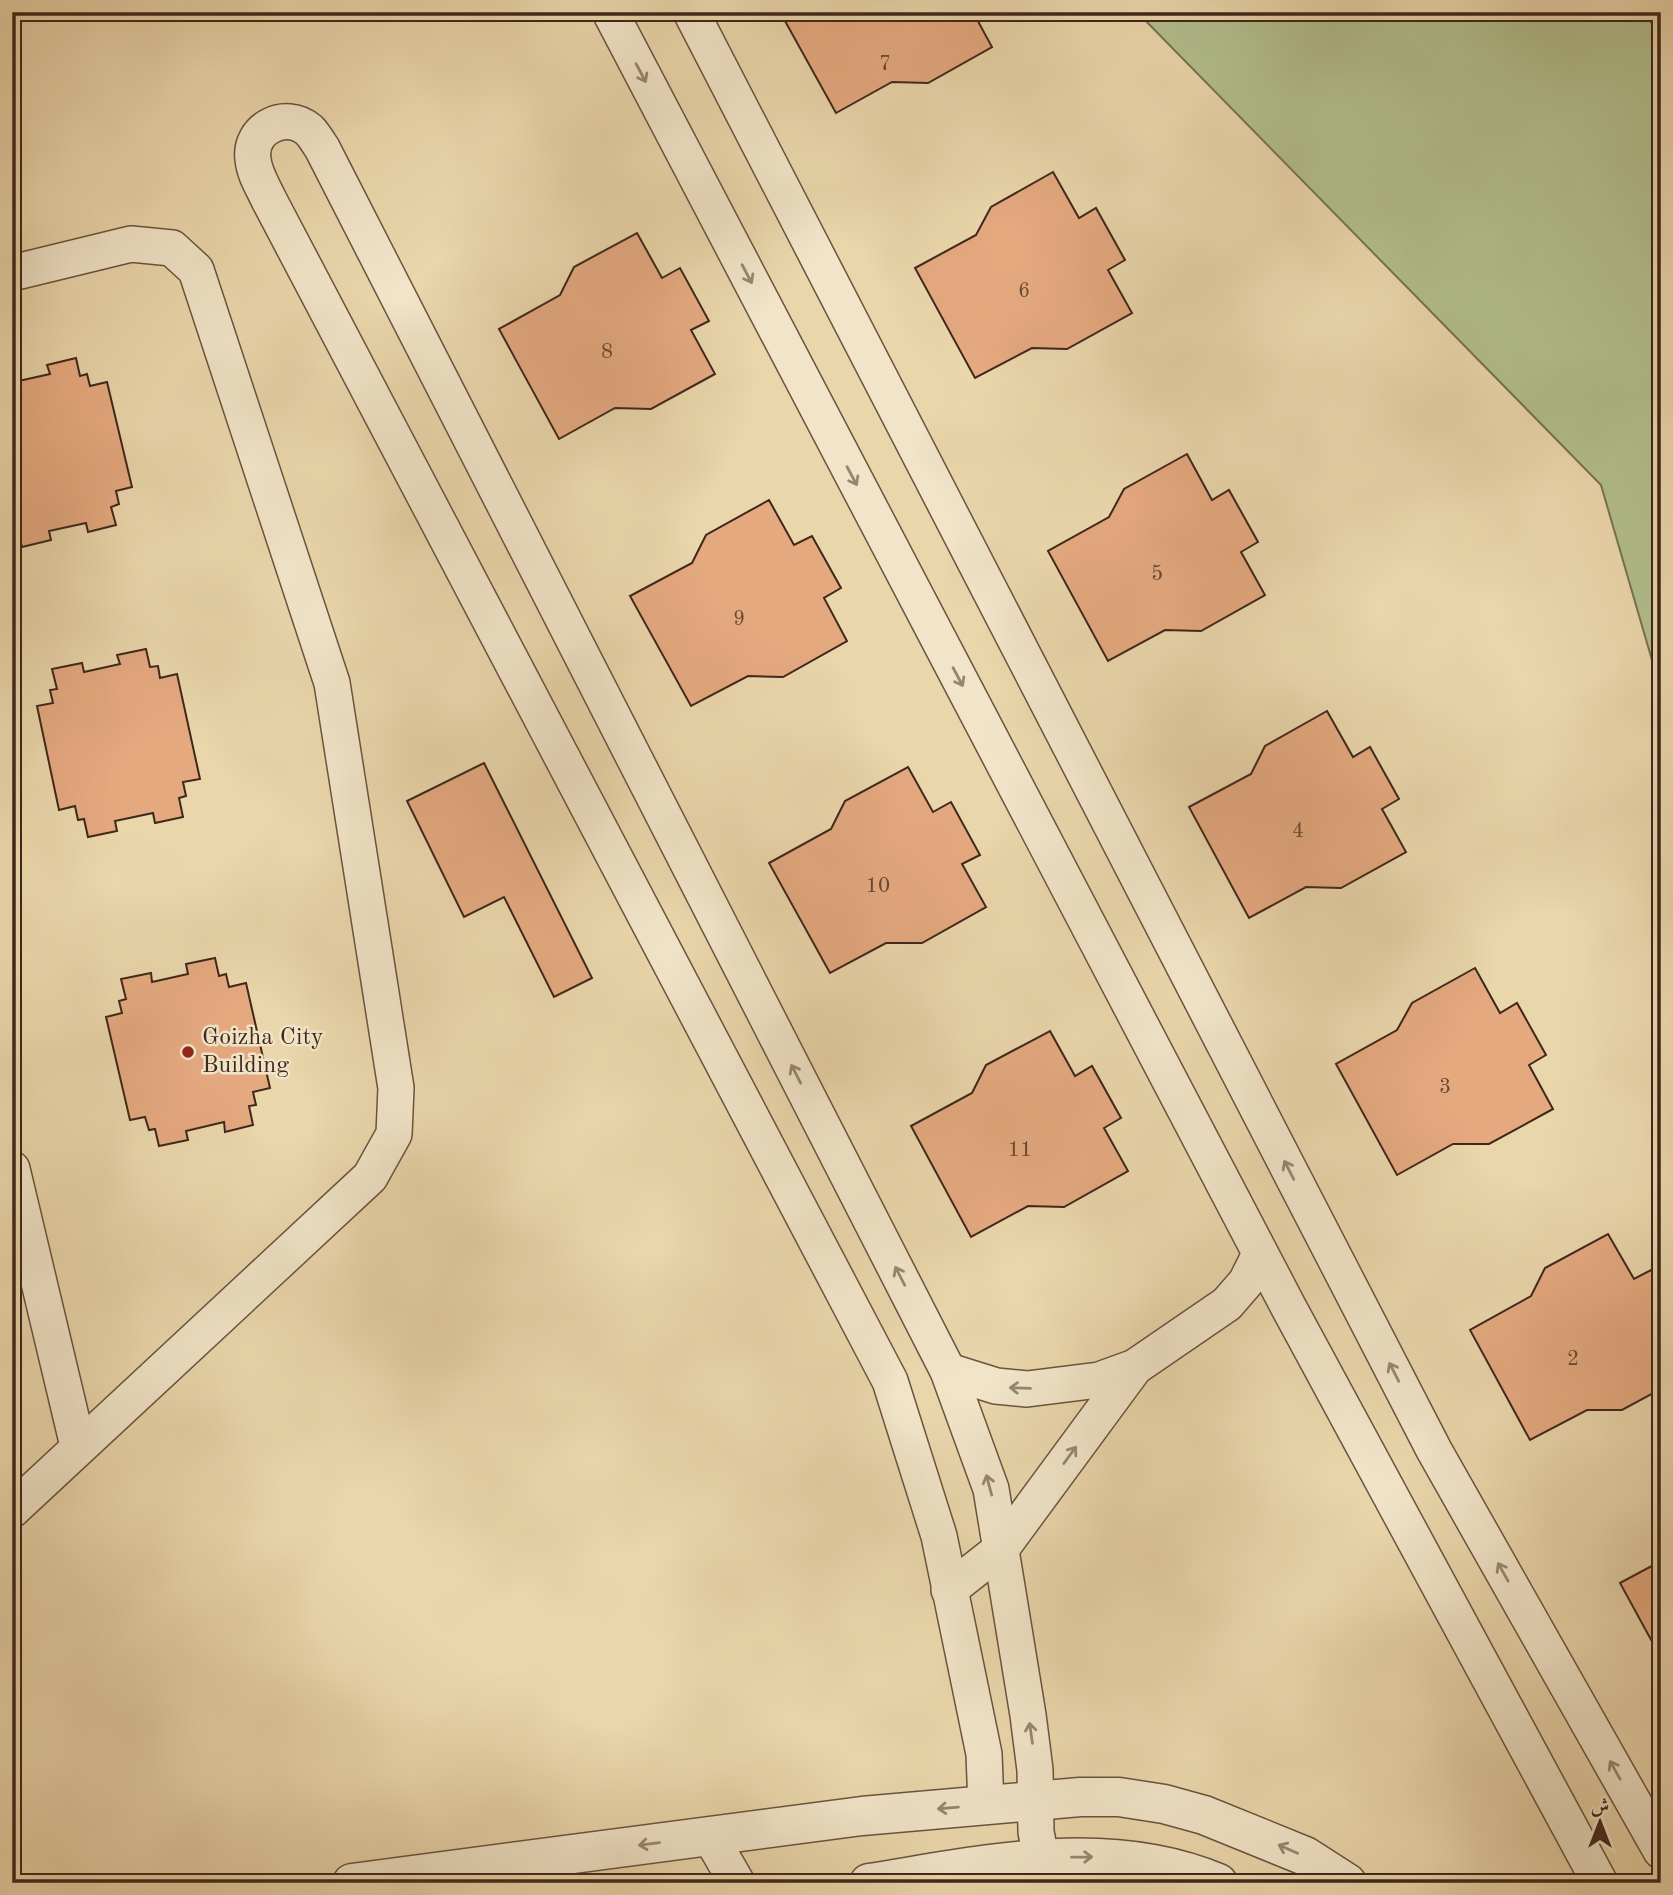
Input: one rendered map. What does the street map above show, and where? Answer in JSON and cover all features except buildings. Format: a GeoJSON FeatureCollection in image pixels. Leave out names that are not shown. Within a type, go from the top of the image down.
{"type":"FeatureCollection","features":[{"type":"Feature","properties":{"kind":"street"},"geometry":{"type":"LineString","coordinates":[[610,12],[1259,1254],[1600,1883]]}},
{"type":"Feature","properties":{"kind":"street"},"geometry":{"type":"LineString","coordinates":[[691,12],[1434,1450],[1661,1850]]}},
{"type":"Feature","properties":{"kind":"street"},"geometry":{"type":"LineString","coordinates":[[986,1805],[984,1754],[949,1590],[926,1489],[890,1381],[269,200],[252,157],[256,137],[270,125],[280,122],[300,125],[309,130],[322,148],[948,1371],[991,1489],[1032,1742],[1043,1870]]}},
{"type":"Feature","properties":{"kind":"street"},"geometry":{"type":"LineString","coordinates":[[12,273],[131,244],[172,248],[195,270],[332,683],[396,1087],[394,1134],[370,1177],[12,1510]]}},
{"type":"Feature","properties":{"kind":"street"},"geometry":{"type":"LineString","coordinates":[[12,1169],[78,1446]]}},
{"type":"Feature","properties":{"kind":"street"},"geometry":{"type":"LineString","coordinates":[[948,1371],[996,1386],[1027,1389],[1099,1380],[1135,1367],[1215,1314],[1242,1288],[1259,1254]]}},
{"type":"Feature","properties":{"kind":"street"},"geometry":{"type":"LineString","coordinates":[[1215,1314],[1244,1307],[1289,1308]]}},
{"type":"Feature","properties":{"kind":"street"},"geometry":{"type":"LineString","coordinates":[[949,1590],[1001,1549],[1135,1367]]}},
{"type":"Feature","properties":{"kind":"street"},"geometry":{"type":"LineString","coordinates":[[352,1883],[862,1816],[1035,1801],[1119,1797],[1164,1804],[1263,1837],[1305,1856],[1347,1883]]}},
{"type":"Feature","properties":{"kind":"street"},"geometry":{"type":"LineString","coordinates":[[709,1836],[737,1883]]}},
{"type":"Feature","properties":{"kind":"street"},"geometry":{"type":"LineString","coordinates":[[869,1883],[1043,1870],[1094,1857],[1190,1871],[1218,1883]]}},
{"type":"Feature","properties":{"kind":"path"},"geometry":{"type":"LineString","coordinates":[[1646,12],[1661,35]]}},
{"type":"Feature","properties":{"kind":"green space"},"geometry":{"type":"Polygon","coordinates":[[[1137,12],[1661,12],[1661,691],[1601,485],[1137,12]]]}},
{"type":"Feature","properties":{"kind":"place","name":"Goizha City Building"},"geometry":{"type":"Point","coordinates":[188,1052]}}]}
